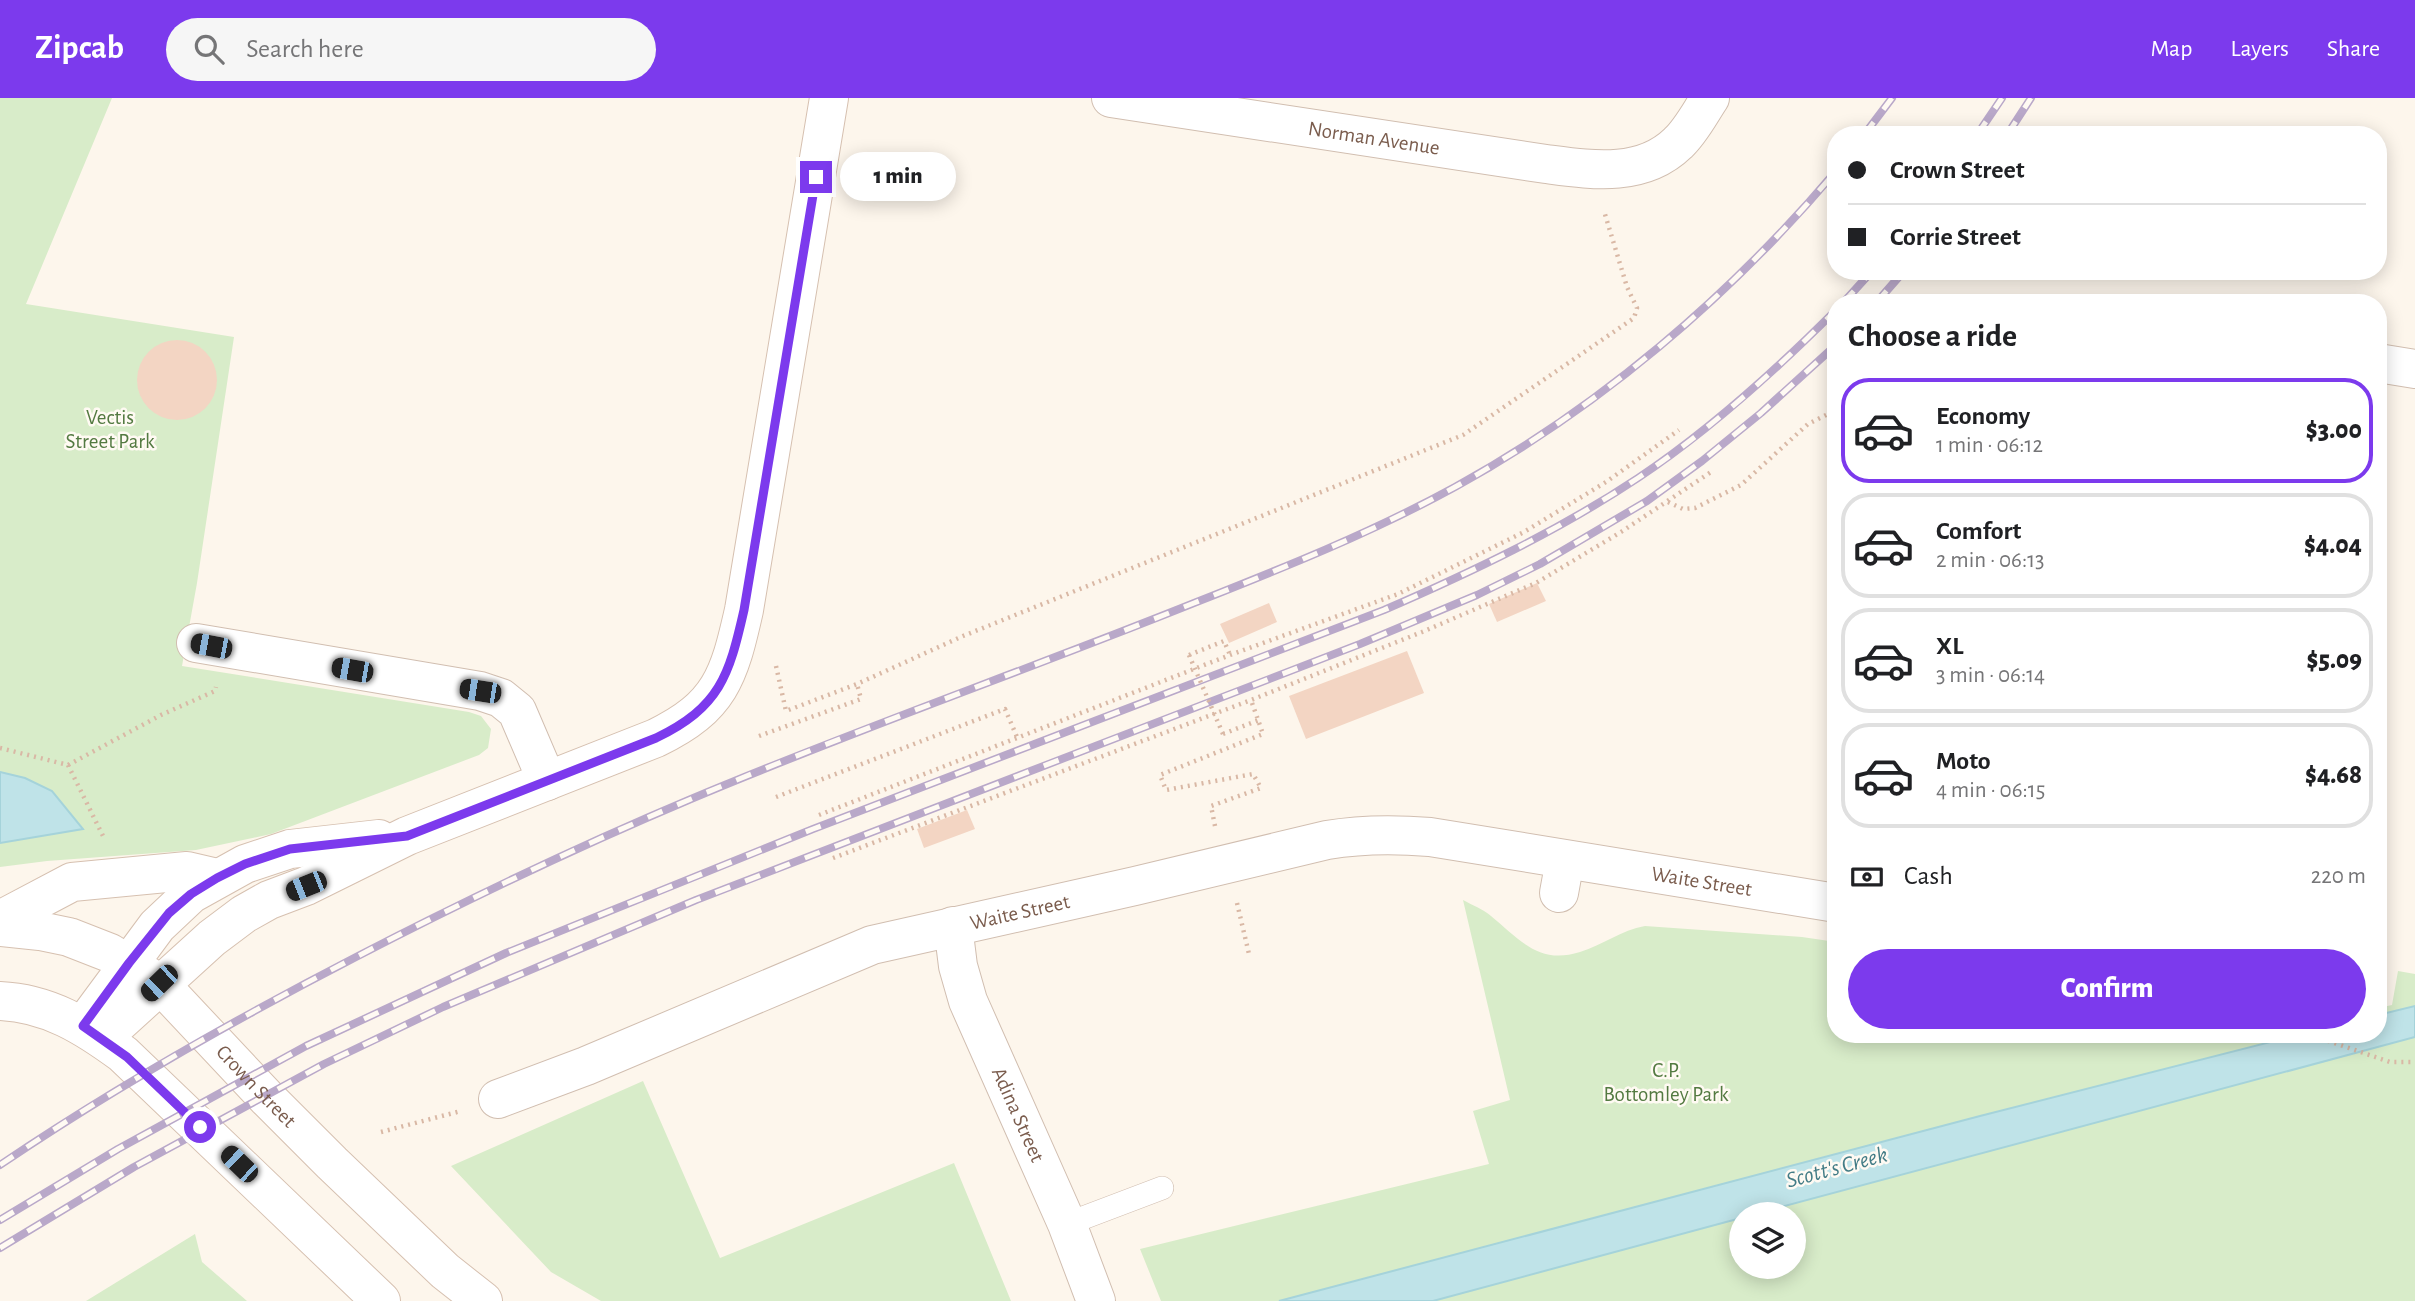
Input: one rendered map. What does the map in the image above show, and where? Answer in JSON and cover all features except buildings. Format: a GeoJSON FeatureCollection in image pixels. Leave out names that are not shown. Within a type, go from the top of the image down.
{"type":"FeatureCollection","features":[{"type":"Feature","properties":{"kind":"street"},"geometry":{"type":"LineString","coordinates":[[144,973],[212,938],[244,914],[407,836],[675,729],[707,704],[718,691],[730,666],[744,610],[829,98]]}},
{"type":"Feature","properties":{"kind":"street","name":"Norman Avenue"},"geometry":{"type":"LineString","coordinates":[[1111,98],[1594,169],[1637,166],[1664,155],[1679,142],[1710,98]]}},
{"type":"Feature","properties":{"kind":"street"},"geometry":{"type":"LineString","coordinates":[[2387,364],[2415,369]]}},
{"type":"Feature","properties":{"kind":"street"},"geometry":{"type":"LineString","coordinates":[[211,646],[480,691],[501,698],[517,711],[547,781]]}},
{"type":"Feature","properties":{"kind":"street","name":"Waite Street"},"geometry":{"type":"LineString","coordinates":[[498,1099],[586,1066],[872,945],[1357,835],[1430,837],[1562,877],[1827,902]]}},
{"type":"Feature","properties":{"kind":"street"},"geometry":{"type":"LineString","coordinates":[[93,1032],[144,973],[169,913],[191,894],[245,864],[290,849],[407,836]]}},
{"type":"Feature","properties":{"kind":"street"},"geometry":{"type":"LineString","coordinates":[[0,920],[72,882],[187,872],[217,878]]}},
{"type":"Feature","properties":{"kind":"street","name":"Adina Street"},"geometry":{"type":"LineString","coordinates":[[953,926],[958,967],[968,1001],[1067,1224],[1096,1301]]}},
{"type":"Feature","properties":{"kind":"street","name":"Crown Street"},"geometry":{"type":"LineString","coordinates":[[0,927],[40,930],[69,937],[144,973],[332,1163],[445,1271],[483,1301]]}},
{"type":"Feature","properties":{"kind":"street"},"geometry":{"type":"LineString","coordinates":[[0,1001],[41,1008],[93,1032],[134,1063],[381,1301]]}},
{"type":"Feature","properties":{"kind":"lane"},"geometry":{"type":"LineString","coordinates":[[1067,1224],[1162,1188]]}},
{"type":"Feature","properties":{"kind":"path"},"geometry":{"type":"LineString","coordinates":[[776,666],[786,711],[857,684],[963,636],[1463,435],[1634,318],[1637,308],[1627,288],[1603,205]]}},
{"type":"Feature","properties":{"kind":"path"},"geometry":{"type":"LineString","coordinates":[[1667,501],[1683,509],[1695,508],[1741,485],[1808,424],[1827,414]]}},
{"type":"Feature","properties":{"kind":"path"},"geometry":{"type":"LineString","coordinates":[[819,815],[1230,655],[1398,594],[1524,532],[1606,482],[1679,430]]}},
{"type":"Feature","properties":{"kind":"path"},"geometry":{"type":"LineString","coordinates":[[833,858],[1251,701],[1536,583],[1711,472]]}},
{"type":"Feature","properties":{"kind":"path"},"geometry":{"type":"LineString","coordinates":[[1230,655],[1224,641],[1189,655],[1223,734],[1259,720]]}},
{"type":"Feature","properties":{"kind":"path"},"geometry":{"type":"LineString","coordinates":[[0,748],[68,765],[161,715],[215,691],[211,646]]}},
{"type":"Feature","properties":{"kind":"path"},"geometry":{"type":"LineString","coordinates":[[759,736],[861,699],[857,684]]}},
{"type":"Feature","properties":{"kind":"path"},"geometry":{"type":"LineString","coordinates":[[1215,826],[1210,806],[1261,788],[1253,774],[1166,790],[1160,775],[1263,734],[1251,701]]}},
{"type":"Feature","properties":{"kind":"path"},"geometry":{"type":"LineString","coordinates":[[776,797],[1005,709],[1017,737]]}},
{"type":"Feature","properties":{"kind":"path"},"geometry":{"type":"LineString","coordinates":[[68,765],[109,848]]}},
{"type":"Feature","properties":{"kind":"path"},"geometry":{"type":"LineString","coordinates":[[1236,895],[1249,954]]}},
{"type":"Feature","properties":{"kind":"path"},"geometry":{"type":"LineString","coordinates":[[2334,1043],[2390,1062],[2415,1062]]}},
{"type":"Feature","properties":{"kind":"path"},"geometry":{"type":"LineString","coordinates":[[381,1132],[481,1106],[498,1099]]}},
{"type":"Feature","properties":{"kind":"green space","name":"Vectis Street Park"},"geometry":{"type":"Polygon","coordinates":[[[0,98],[112,98],[26,304],[234,337],[182,666],[469,712],[481,716],[491,729],[488,748],[479,755],[271,834],[196,850],[0,867],[0,98]]]}},
{"type":"Feature","properties":{"kind":"green space","name":"C.P. Bottomley Park"},"geometry":{"type":"Polygon","coordinates":[[[1463,900],[1488,914],[1531,948],[1553,955],[1580,952],[1645,926],[1827,941],[1827,1043],[2387,1043],[2387,1006],[2392,1005],[2398,971],[2415,974],[2415,1301],[1161,1301],[1140,1249],[1489,1164],[1473,1111],[1510,1100],[1463,900]]]}},
{"type":"Feature","properties":{"kind":"green space"},"geometry":{"type":"Polygon","coordinates":[[[643,1081],[720,1258],[954,1163],[1011,1301],[601,1301],[551,1272],[451,1166],[643,1081]]]}},
{"type":"Feature","properties":{"kind":"green space"},"geometry":{"type":"Polygon","coordinates":[[[195,1234],[202,1262],[247,1301],[86,1301],[195,1234]]]}},
{"type":"Feature","properties":{"kind":"water"},"geometry":{"type":"Polygon","coordinates":[[[0,772],[25,778],[52,791],[83,829],[0,843],[0,772]]]}},
{"type":"Feature","properties":{"kind":"water","name":"Scott's Creek"},"geometry":{"type":"Polygon","coordinates":[[[2415,1006],[2415,1037],[1800,1202],[1729,1202],[1729,1221],[1433,1301],[1279,1301],[2267,1043],[2387,1043],[2387,1013],[2415,1006]]]}},
{"type":"Feature","properties":{"kind":"railway"},"geometry":{"type":"LineString","coordinates":[[1871,126],[1892,98]]}},
{"type":"Feature","properties":{"kind":"railway"},"geometry":{"type":"LineString","coordinates":[[1983,126],[2002,98]]}},
{"type":"Feature","properties":{"kind":"railway"},"geometry":{"type":"LineString","coordinates":[[2013,126],[2031,98]]}},
{"type":"Feature","properties":{"kind":"railway"},"geometry":{"type":"LineString","coordinates":[[0,1165],[131,1082],[265,1005],[397,936],[564,855],[753,773],[1294,563],[1391,520],[1455,487],[1561,422],[1660,346],[1752,262],[1827,181]]}},
{"type":"Feature","properties":{"kind":"railway"},"geometry":{"type":"LineString","coordinates":[[1851,294],[1864,280]]}},
{"type":"Feature","properties":{"kind":"railway"},"geometry":{"type":"LineString","coordinates":[[1884,294],[1896,280]]}},
{"type":"Feature","properties":{"kind":"railway"},"geometry":{"type":"LineString","coordinates":[[0,1220],[118,1149],[306,1046],[506,953],[813,829],[1384,610],[1514,550],[1577,516],[1665,460],[1741,399],[1827,319]]}},
{"type":"Feature","properties":{"kind":"railway"},"geometry":{"type":"LineString","coordinates":[[0,1248],[134,1167],[324,1064],[443,1007],[696,900],[1360,644],[1477,595],[1540,564],[1647,501],[1761,413],[1827,353]]}},
{"type":"Feature","properties":{"kind":"route"},"geometry":{"type":"LineString","coordinates":[[200,1127],[127,1057],[83,1026],[157,926],[191,894],[245,864],[290,849],[407,836],[656,738],[690,719],[718,691],[730,666],[744,610],[816,177]]}}]}
